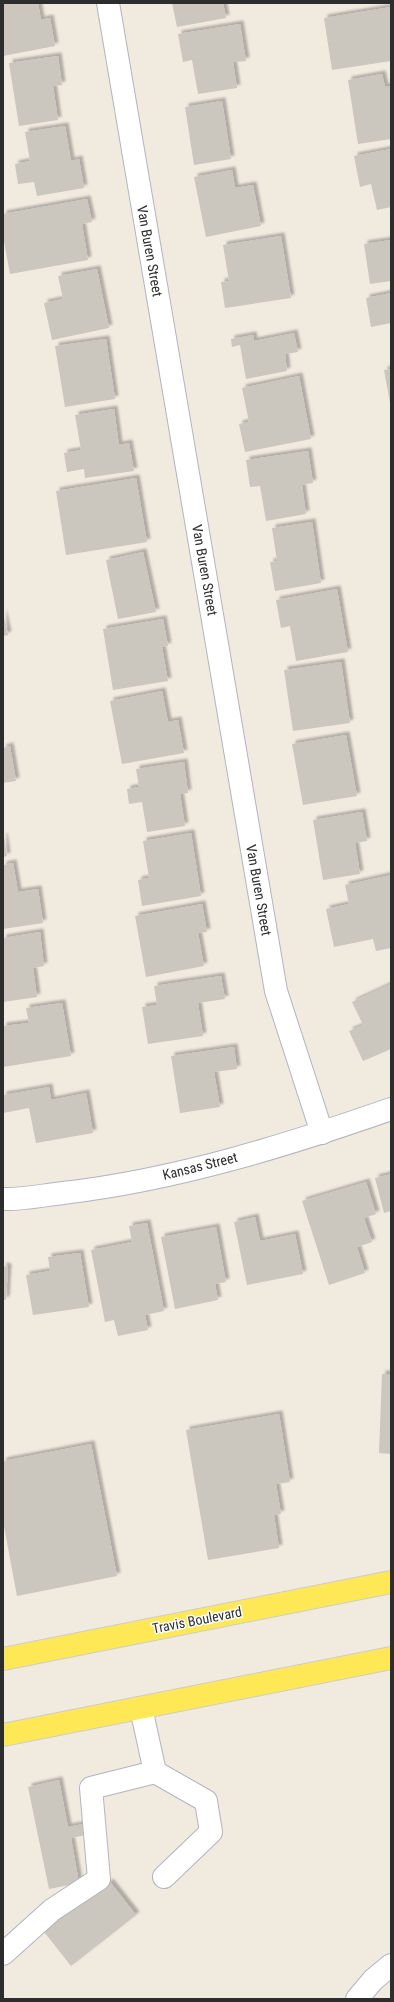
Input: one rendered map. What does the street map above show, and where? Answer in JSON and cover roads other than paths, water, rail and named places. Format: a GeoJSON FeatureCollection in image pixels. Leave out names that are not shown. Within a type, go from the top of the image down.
{"type":"FeatureCollection","features":[{"type":"Feature","properties":{"kind":"main road","name":"Travis Boulevard"},"geometry":{"type":"LineString","coordinates":[[3,1659],[391,1582]]}},
{"type":"Feature","properties":{"kind":"main road"},"geometry":{"type":"LineString","coordinates":[[3,1735],[391,1658]]}},
{"type":"Feature","properties":{"kind":"street","name":"Van Buren Street"},"geometry":{"type":"LineString","coordinates":[[108,3],[276,991],[322,1133]]}},
{"type":"Feature","properties":{"kind":"street","name":"Kansas Street"},"geometry":{"type":"LineString","coordinates":[[3,1199],[103,1188],[208,1166],[322,1133],[391,1109]]}},
{"type":"Feature","properties":{"kind":"street"},"geometry":{"type":"LineString","coordinates":[[141,1708],[155,1772]]}},
{"type":"Feature","properties":{"kind":"street"},"geometry":{"type":"LineString","coordinates":[[3,1954],[52,1910],[99,1879],[91,1788],[155,1772],[206,1801],[211,1832],[164,1877]]}},
{"type":"Feature","properties":{"kind":"street"},"geometry":{"type":"LineString","coordinates":[[357,1999],[373,1980],[391,1965]]}}]}
